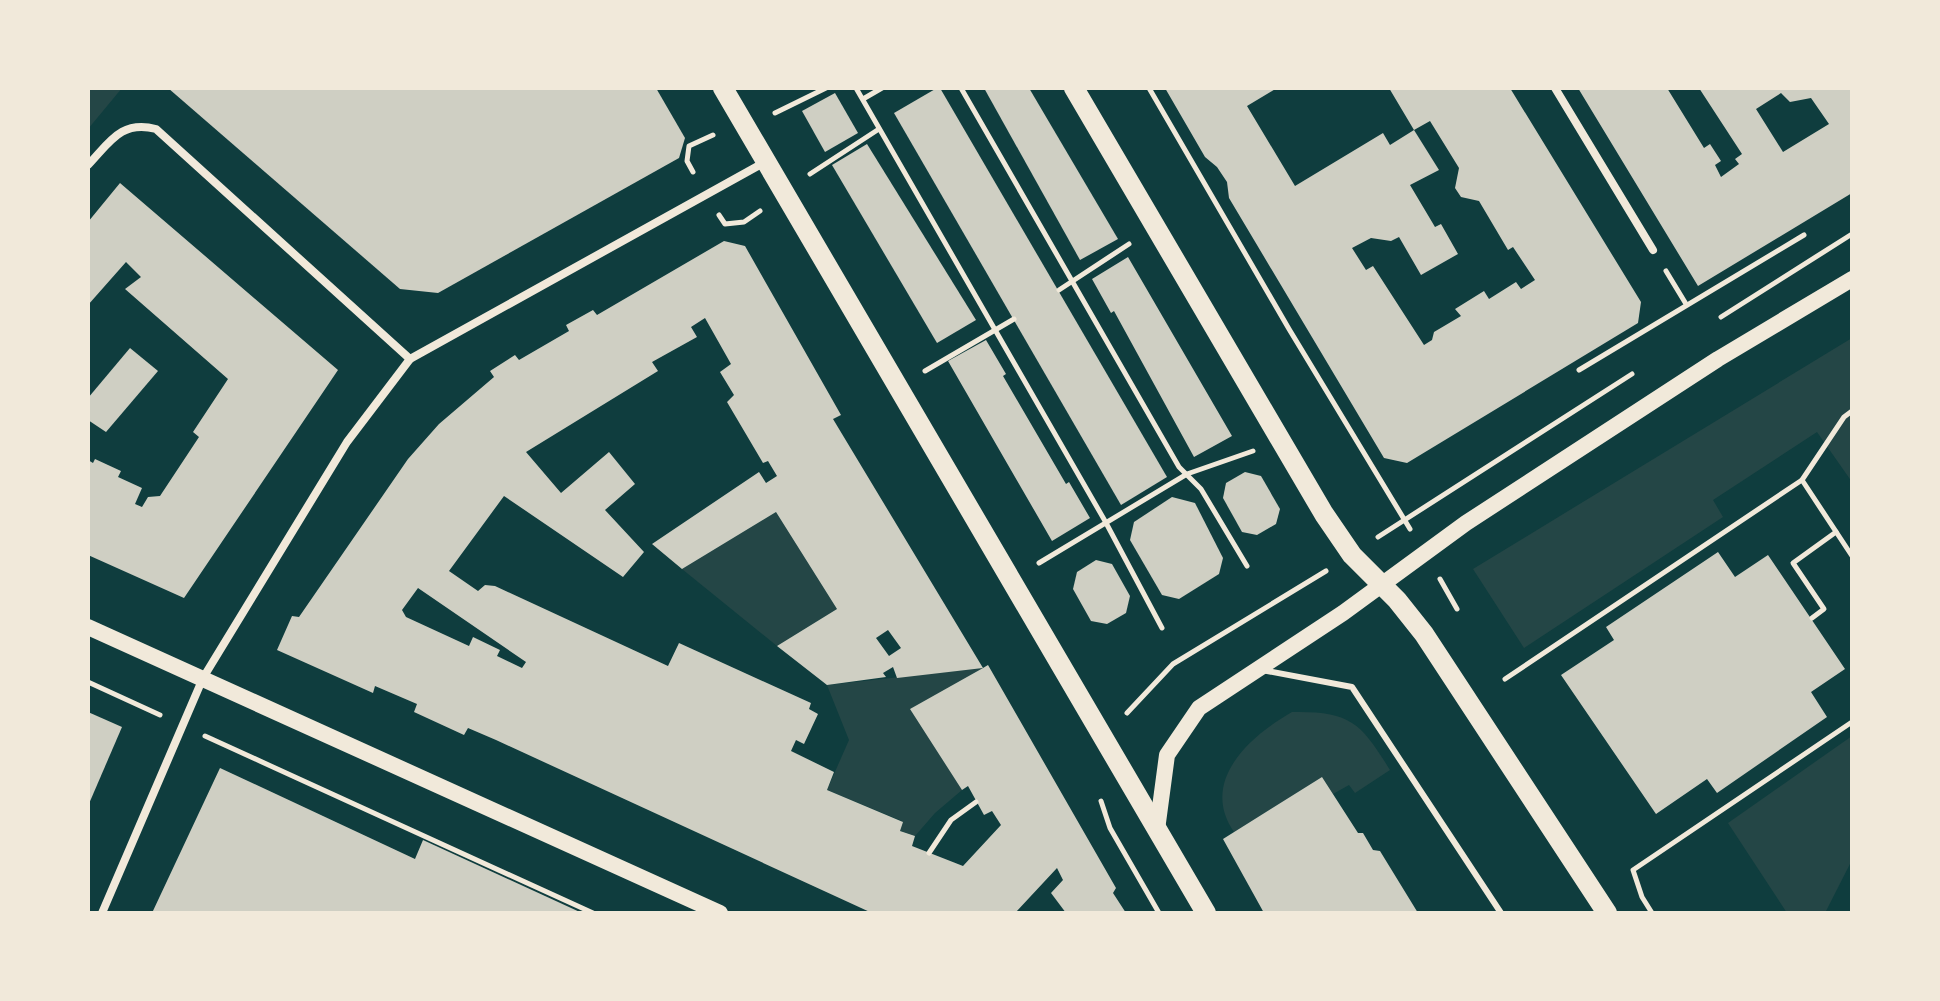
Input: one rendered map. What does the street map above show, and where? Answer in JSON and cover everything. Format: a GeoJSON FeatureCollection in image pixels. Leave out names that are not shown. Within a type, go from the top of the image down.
{"type":"FeatureCollection","features":[{"type":"Feature","properties":{"kind":"main road"},"geometry":{"type":"LineString","coordinates":[[723,88],[1206,913]]}},
{"type":"Feature","properties":{"kind":"main road"},"geometry":{"type":"LineString","coordinates":[[1074,88],[1352,555],[1424,634],[1607,913]]}},
{"type":"Feature","properties":{"kind":"main road"},"geometry":{"type":"LineString","coordinates":[[1157,830],[1167,755],[1180,731],[1199,708],[1255,668],[1343,613],[1424,551],[1718,359],[1852,279]]}},
{"type":"Feature","properties":{"kind":"main road"},"geometry":{"type":"LineString","coordinates":[[88,627],[720,913]]}},
{"type":"Feature","properties":{"kind":"street"},"geometry":{"type":"LineString","coordinates":[[1555,88],[1653,250]]}},
{"type":"Feature","properties":{"kind":"street"},"geometry":{"type":"LineString","coordinates":[[88,165],[121,131],[137,124],[156,129],[410,359]]}},
{"type":"Feature","properties":{"kind":"street"},"geometry":{"type":"LineString","coordinates":[[102,913],[203,678],[332,465],[410,359],[765,162]]}},
{"type":"Feature","properties":{"kind":"lane"},"geometry":{"type":"LineString","coordinates":[[1255,668],[1352,687],[1453,835],[1501,913]]}},
{"type":"Feature","properties":{"kind":"path"},"geometry":{"type":"LineString","coordinates":[[743,123],[789,109],[826,88]]}},
{"type":"Feature","properties":{"kind":"path"},"geometry":{"type":"LineString","coordinates":[[856,88],[1105,521],[1162,628]]}},
{"type":"Feature","properties":{"kind":"path"},"geometry":{"type":"LineString","coordinates":[[863,99],[882,88]]}},
{"type":"Feature","properties":{"kind":"path"},"geometry":{"type":"LineString","coordinates":[[961,88],[1179,467],[1201,489],[1247,566]]}},
{"type":"Feature","properties":{"kind":"path"},"geometry":{"type":"LineString","coordinates":[[1149,88],[1404,519]]}},
{"type":"Feature","properties":{"kind":"path"},"geometry":{"type":"LineString","coordinates":[[1708,326],[1852,234]]}},
{"type":"Feature","properties":{"kind":"path"},"geometry":{"type":"LineString","coordinates":[[1579,370],[1804,235]]}},
{"type":"Feature","properties":{"kind":"path"},"geometry":{"type":"LineString","coordinates":[[1059,290],[1130,243]]}},
{"type":"Feature","properties":{"kind":"path"},"geometry":{"type":"LineString","coordinates":[[1653,250],[1686,304]]}},
{"type":"Feature","properties":{"kind":"path"},"geometry":{"type":"LineString","coordinates":[[944,359],[1014,319]]}},
{"type":"Feature","properties":{"kind":"path"},"geometry":{"type":"LineString","coordinates":[[1109,746],[1128,710],[1173,664],[1352,555],[1642,368]]}},
{"type":"Feature","properties":{"kind":"path"},"geometry":{"type":"LineString","coordinates":[[1505,679],[1802,480],[1844,417],[1852,411]]}},
{"type":"Feature","properties":{"kind":"path"},"geometry":{"type":"LineString","coordinates":[[1052,555],[1187,474],[1254,451]]}},
{"type":"Feature","properties":{"kind":"path"},"geometry":{"type":"LineString","coordinates":[[1802,480],[1852,556]]}},
{"type":"Feature","properties":{"kind":"path"},"geometry":{"type":"LineString","coordinates":[[1812,618],[1824,609],[1793,563],[1836,532]]}},
{"type":"Feature","properties":{"kind":"path"},"geometry":{"type":"LineString","coordinates":[[88,682],[593,913]]}},
{"type":"Feature","properties":{"kind":"path"},"geometry":{"type":"LineString","coordinates":[[1652,913],[1642,897],[1633,870],[1852,722]]}},
{"type":"Feature","properties":{"kind":"path"},"geometry":{"type":"LineString","coordinates":[[929,853],[951,820],[976,802]]}},
{"type":"Feature","properties":{"kind":"shaded area"},"geometry":{"type":"Polygon","coordinates":[[[88,88],[122,88],[88,129],[88,88]]]}},
{"type":"Feature","properties":{"kind":"shaded area"},"geometry":{"type":"Polygon","coordinates":[[[1852,338],[1852,482],[1817,432],[1713,500],[1723,517],[1524,648],[1473,569],[1852,338]]]}},
{"type":"Feature","properties":{"kind":"shaded area"},"geometry":{"type":"Polygon","coordinates":[[[776,512],[837,609],[777,646],[682,569],[776,512]]]}},
{"type":"Feature","properties":{"kind":"shaded area"},"geometry":{"type":"Polygon","coordinates":[[[983,668],[911,709],[962,790],[935,813],[915,836],[900,831],[902,821],[827,790],[849,740],[827,685],[983,668]]]}},
{"type":"Feature","properties":{"kind":"shaded area"},"geometry":{"type":"Polygon","coordinates":[[[1292,712],[1328,714],[1352,723],[1371,741],[1390,770],[1355,793],[1349,785],[1333,794],[1322,777],[1234,832],[1225,813],[1222,795],[1226,778],[1246,747],[1292,712]]]}},
{"type":"Feature","properties":{"kind":"shaded area"},"geometry":{"type":"Polygon","coordinates":[[[1852,736],[1852,860],[1825,913],[1787,913],[1728,823],[1852,736]]]}},
{"type":"Feature","properties":{"kind":"building"},"geometry":{"type":"Polygon","coordinates":[[[168,88],[656,88],[685,138],[679,158],[438,293],[400,289],[168,88]]]}},
{"type":"Feature","properties":{"kind":"building"},"geometry":{"type":"Polygon","coordinates":[[[940,88],[1167,477],[1121,505],[894,113],[940,88]]]}},
{"type":"Feature","properties":{"kind":"building"},"geometry":{"type":"Polygon","coordinates":[[[984,88],[1029,88],[1118,239],[1080,260],[984,88]]]}},
{"type":"Feature","properties":{"kind":"building"},"geometry":{"type":"Polygon","coordinates":[[[1165,88],[1277,88],[1247,106],[1295,186],[1383,133],[1390,145],[1414,130],[1389,88],[1510,88],[1641,302],[1638,323],[1407,463],[1384,458],[1229,198],[1227,182],[1217,167],[1205,157],[1165,88]],[[1430,121],[1414,130],[1439,170],[1410,185],[1435,227],[1441,224],[1458,254],[1421,275],[1399,237],[1391,241],[1371,238],[1352,248],[1366,270],[1373,266],[1424,345],[1432,340],[1434,332],[1461,316],[1455,309],[1484,291],[1489,299],[1516,282],[1521,289],[1535,280],[1513,247],[1508,250],[1479,201],[1461,197],[1455,188],[1459,168],[1430,121]]]}},
{"type":"Feature","properties":{"kind":"building"},"geometry":{"type":"Polygon","coordinates":[[[1578,88],[1667,88],[1704,148],[1710,144],[1721,161],[1715,165],[1721,177],[1739,164],[1735,159],[1742,154],[1699,88],[1852,89],[1852,193],[1698,286],[1578,88]],[[1781,93],[1756,109],[1783,152],[1829,124],[1811,98],[1790,102],[1781,93]]]}},
{"type":"Feature","properties":{"kind":"building"},"geometry":{"type":"Polygon","coordinates":[[[835,93],[858,133],[825,152],[802,111],[835,93]]]}},
{"type":"Feature","properties":{"kind":"building"},"geometry":{"type":"Polygon","coordinates":[[[867,144],[976,320],[937,343],[832,165],[867,144]]]}},
{"type":"Feature","properties":{"kind":"building"},"geometry":{"type":"Polygon","coordinates":[[[120,183],[338,370],[184,598],[88,555],[88,460],[93,463],[95,459],[121,471],[118,477],[142,488],[135,504],[142,507],[148,497],[160,496],[199,437],[193,432],[228,379],[125,289],[141,277],[126,262],[88,305],[88,222],[120,183]]]}},
{"type":"Feature","properties":{"kind":"building"},"geometry":{"type":"Polygon","coordinates":[[[724,241],[745,246],[841,415],[833,419],[983,668],[988,665],[1116,888],[1113,893],[1126,913],[1066,913],[1051,893],[1063,880],[1057,868],[1015,913],[872,913],[496,740],[468,728],[464,735],[414,712],[417,704],[375,686],[373,693],[277,650],[292,616],[299,617],[408,459],[439,424],[494,377],[490,371],[515,355],[519,360],[569,331],[566,325],[593,310],[597,315],[724,241]],[[705,318],[691,327],[697,337],[652,362],[658,371],[526,452],[561,493],[609,452],[635,484],[605,510],[644,552],[623,577],[504,496],[449,571],[478,591],[485,585],[495,586],[668,666],[679,643],[811,703],[809,709],[818,714],[804,744],[796,740],[791,751],[834,772],[827,790],[903,822],[900,831],[915,836],[912,846],[963,866],[1001,825],[992,811],[984,815],[968,786],[962,790],[910,709],[983,668],[897,678],[893,667],[883,673],[886,677],[827,685],[777,646],[837,609],[776,512],[682,569],[652,544],[759,472],[766,483],[777,476],[768,461],[763,463],[727,402],[734,395],[720,372],[731,364],[705,318]],[[418,588],[402,610],[406,617],[469,646],[473,637],[500,650],[497,656],[522,668],[526,662],[418,588]],[[888,630],[876,638],[889,656],[901,648],[888,630]]]}},
{"type":"Feature","properties":{"kind":"building"},"geometry":{"type":"Polygon","coordinates":[[[1128,257],[1232,436],[1194,457],[1114,311],[1111,313],[1092,279],[1128,257]]]}},
{"type":"Feature","properties":{"kind":"building"},"geometry":{"type":"Polygon","coordinates":[[[986,340],[1006,374],[1003,376],[1066,484],[1069,482],[1090,518],[1052,541],[948,361],[986,340]]]}},
{"type":"Feature","properties":{"kind":"building"},"geometry":{"type":"Polygon","coordinates":[[[130,348],[158,371],[106,432],[88,420],[88,398],[130,348]]]}},
{"type":"Feature","properties":{"kind":"building"},"geometry":{"type":"Polygon","coordinates":[[[1245,472],[1261,476],[1280,509],[1276,524],[1257,535],[1242,532],[1223,498],[1226,483],[1245,472]]]}},
{"type":"Feature","properties":{"kind":"building"},"geometry":{"type":"Polygon","coordinates":[[[1172,497],[1195,503],[1223,558],[1219,574],[1179,599],[1162,595],[1130,540],[1134,522],[1172,497]]]}},
{"type":"Feature","properties":{"kind":"building"},"geometry":{"type":"Polygon","coordinates":[[[1718,552],[1735,577],[1768,555],[1845,669],[1811,692],[1827,717],[1717,793],[1707,779],[1656,814],[1561,675],[1614,640],[1606,627],[1718,552]]]}},
{"type":"Feature","properties":{"kind":"building"},"geometry":{"type":"Polygon","coordinates":[[[1096,560],[1112,564],[1130,596],[1126,613],[1107,624],[1091,621],[1073,589],[1077,572],[1096,560]]]}},
{"type":"Feature","properties":{"kind":"building"},"geometry":{"type":"Polygon","coordinates":[[[88,712],[122,727],[88,806],[88,712]]]}},
{"type":"Feature","properties":{"kind":"building"},"geometry":{"type":"Polygon","coordinates":[[[220,768],[415,859],[423,840],[582,913],[152,913],[220,768]]]}},
{"type":"Feature","properties":{"kind":"building"},"geometry":{"type":"Polygon","coordinates":[[[1322,777],[1358,833],[1363,833],[1373,850],[1380,851],[1418,913],[1264,913],[1223,839],[1322,777]]]}}]}
